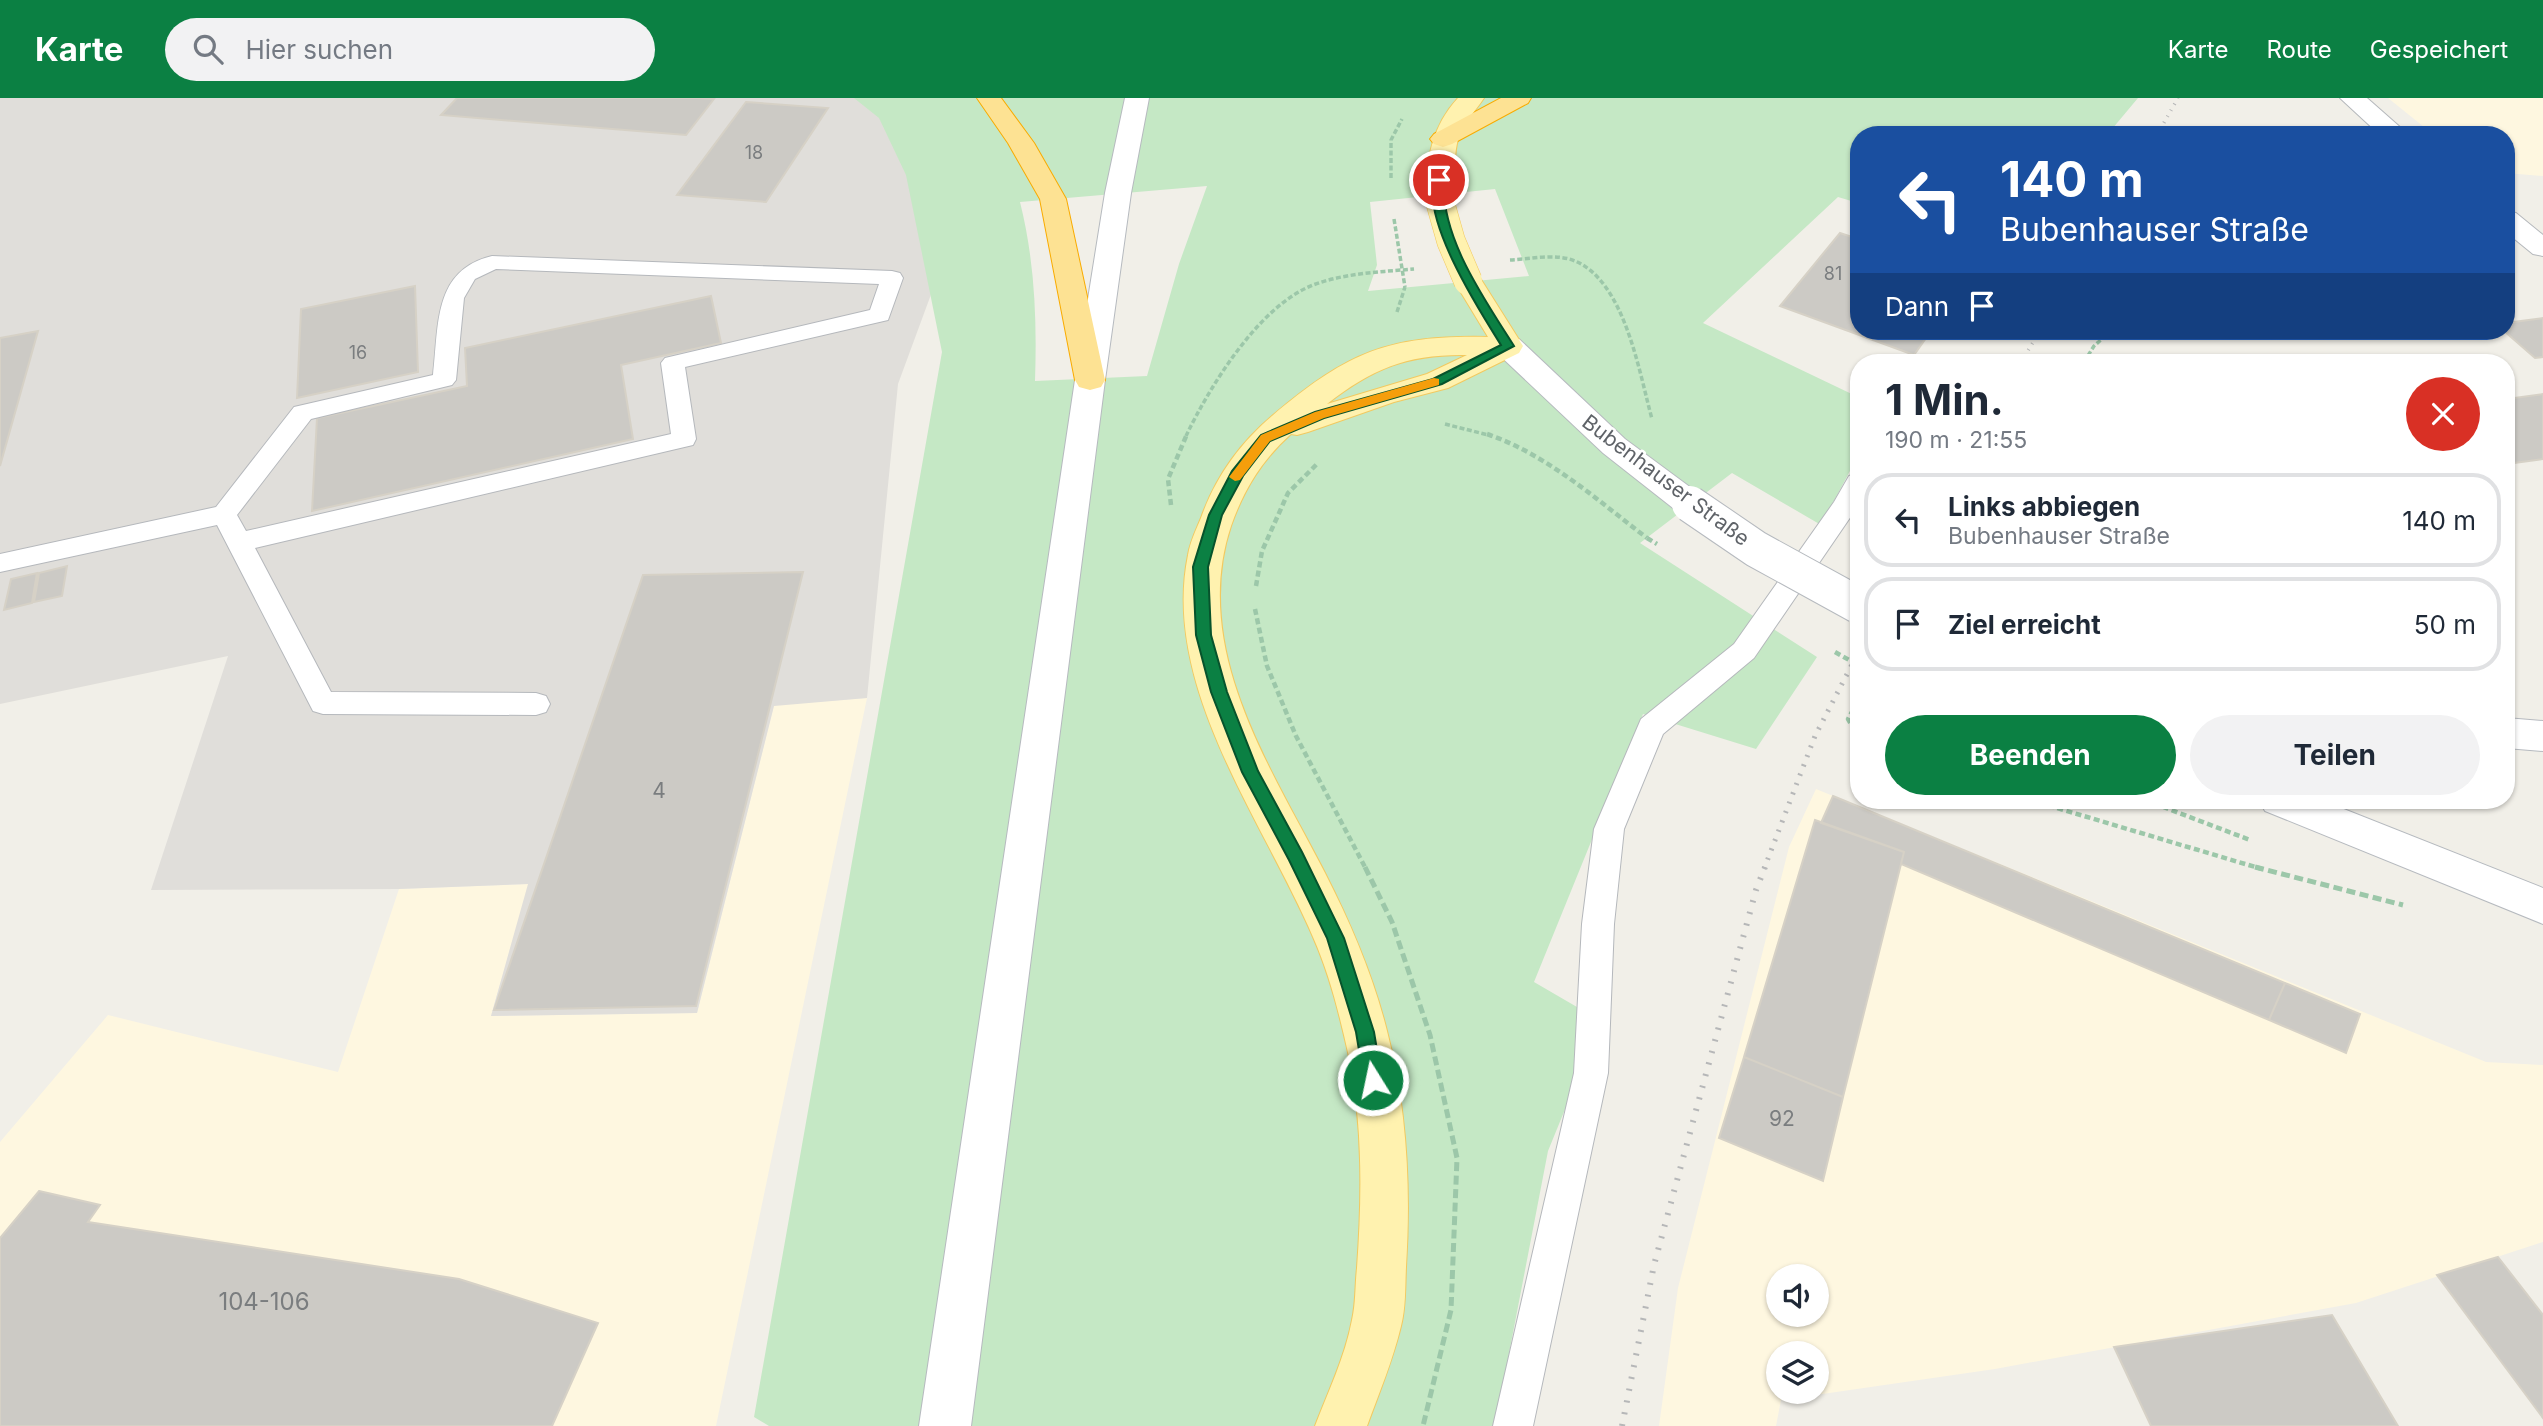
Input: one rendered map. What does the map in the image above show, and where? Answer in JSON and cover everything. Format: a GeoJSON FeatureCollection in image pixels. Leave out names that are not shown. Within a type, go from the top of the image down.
{"type":"FeatureCollection","features":[{"type":"Feature","properties":{"kind":"highway"},"geometry":{"type":"LineString","coordinates":[[989,98],[1021,143],[1053,199],[1090,380]]}},
{"type":"Feature","properties":{"kind":"highway"},"geometry":{"type":"LineString","coordinates":[[1443,139],[1519,98]]}},
{"type":"Feature","properties":{"kind":"main road"},"geometry":{"type":"LineString","coordinates":[[945,1426],[1090,380],[1118,193],[1137,98]]}},
{"type":"Feature","properties":{"kind":"main road","name":"Bubenhauser Straße"},"geometry":{"type":"LineString","coordinates":[[1472,98],[1458,113],[1443,139],[1438,195],[1451,241],[1468,281],[1508,346],[1614,446],[1690,504],[1756,549],[1850,601]]}},
{"type":"Feature","properties":{"kind":"main road"},"geometry":{"type":"LineString","coordinates":[[2353,100],[2385,126]]}},
{"type":"Feature","properties":{"kind":"main road"},"geometry":{"type":"LineString","coordinates":[[2515,226],[2543,248]]}},
{"type":"Feature","properties":{"kind":"main road"},"geometry":{"type":"LineString","coordinates":[[1341,1426],[1377,1323],[1386,1217],[1381,1129],[1365,1032],[1335,938],[1296,857],[1250,772],[1219,692],[1203,635],[1200,567],[1216,515],[1237,474],[1266,438],[1319,415],[1437,382],[1508,346]]}},
{"type":"Feature","properties":{"kind":"main road"},"geometry":{"type":"LineString","coordinates":[[2515,734],[2543,736]]}},
{"type":"Feature","properties":{"kind":"main road"},"geometry":{"type":"LineString","coordinates":[[2301,809],[2543,906]]}},
{"type":"Feature","properties":{"kind":"lane"},"geometry":{"type":"LineString","coordinates":[[0,564],[224,514],[303,413],[444,380],[453,298],[466,275],[492,262],[892,278],[880,315],[673,363],[684,439],[239,542]]}},
{"type":"Feature","properties":{"kind":"lane"},"geometry":{"type":"LineString","coordinates":[[1513,1426],[1591,1073],[1598,924],[1609,829],[1651,727],[1744,651],[1850,497]]}},
{"type":"Feature","properties":{"kind":"lane"},"geometry":{"type":"LineString","coordinates":[[224,514],[323,703],[536,704]]}},
{"type":"Feature","properties":{"kind":"path"},"geometry":{"type":"LineString","coordinates":[[1392,212],[1405,287]]}},
{"type":"Feature","properties":{"kind":"path"},"geometry":{"type":"LineString","coordinates":[[1508,261],[1556,258],[1577,261],[1597,275],[1608,289],[1627,335],[1653,425]]}},
{"type":"Feature","properties":{"kind":"path"},"geometry":{"type":"LineString","coordinates":[[1172,514],[1167,481],[1185,440],[1213,390],[1267,315],[1299,292],[1337,280],[1415,269]]}},
{"type":"Feature","properties":{"kind":"path"},"geometry":{"type":"LineString","coordinates":[[2089,354],[2101,340]]}},
{"type":"Feature","properties":{"kind":"path"},"geometry":{"type":"LineString","coordinates":[[1436,423],[1466,426],[1497,435],[1552,467],[1647,538]]}},
{"type":"Feature","properties":{"kind":"path"},"geometry":{"type":"LineString","coordinates":[[1326,456],[1288,493],[1262,551],[1254,599],[1267,666],[1296,736],[1334,804],[1392,922],[1430,1035],[1457,1158],[1451,1310],[1423,1426]]}},
{"type":"Feature","properties":{"kind":"path"},"geometry":{"type":"LineString","coordinates":[[2060,809],[2246,864],[2417,908]]}},
{"type":"Feature","properties":{"kind":"shaded area"},"geometry":{"type":"Polygon","coordinates":[[[0,98],[906,98],[940,270],[898,384],[867,698],[774,706],[697,1013],[491,1016],[528,884],[399,889],[151,890],[228,656],[0,704],[0,98]]]}},
{"type":"Feature","properties":{"kind":"shaded area"},"geometry":{"type":"Polygon","coordinates":[[[2388,98],[2543,98],[2543,176],[2515,174],[2515,126],[2423,126],[2388,98]]]}},
{"type":"Feature","properties":{"kind":"shaded area"},"geometry":{"type":"Polygon","coordinates":[[[867,698],[716,1426],[0,1426],[0,1142],[108,1015],[338,1072],[399,889],[529,884],[491,1016],[697,1013],[774,705],[867,698]]]}},
{"type":"Feature","properties":{"kind":"shaded area"},"geometry":{"type":"Polygon","coordinates":[[[1816,789],[1850,803],[1850,809],[1865,809],[2486,1062],[2543,1065],[2543,1242],[2356,1303],[1995,1369],[1829,1393],[1829,1341],[1766,1341],[1766,1404],[1780,1404],[1776,1426],[1659,1426],[1678,1288],[1789,847],[1816,789]]]}},
{"type":"Feature","properties":{"kind":"green space"},"geometry":{"type":"Polygon","coordinates":[[[854,98],[2138,98],[2115,126],[1850,126],[1850,201],[1838,197],[1703,323],[1850,393],[1850,471],[1821,525],[1732,473],[1640,543],[1817,657],[1756,749],[1643,714],[1534,982],[1601,1021],[1548,1151],[1495,1426],[769,1426],[754,1417],[942,352],[906,175],[879,118],[854,98]],[[1207,186],[1020,202],[1034,292],[1035,381],[1147,376],[1179,264],[1207,186]],[[1495,189],[1370,202],[1377,265],[1368,291],[1529,276],[1495,189]]]}},
{"type":"Feature","properties":{"kind":"building"},"geometry":{"type":"Polygon","coordinates":[[[457,98],[714,99],[686,135],[441,115],[457,98]]]}},
{"type":"Feature","properties":{"kind":"building"},"geometry":{"type":"Polygon","coordinates":[[[746,102],[828,108],[766,202],[677,195],[746,102]]]}},
{"type":"Feature","properties":{"kind":"building"},"geometry":{"type":"Polygon","coordinates":[[[1840,233],[1850,236],[1850,332],[1780,306],[1840,233]]]}},
{"type":"Feature","properties":{"kind":"building"},"geometry":{"type":"Polygon","coordinates":[[[415,286],[418,372],[297,398],[301,309],[415,286]]]}},
{"type":"Feature","properties":{"kind":"building"},"geometry":{"type":"Polygon","coordinates":[[[711,296],[721,343],[621,365],[633,439],[312,511],[317,418],[467,386],[465,348],[711,296]]]}},
{"type":"Feature","properties":{"kind":"building"},"geometry":{"type":"Polygon","coordinates":[[[2543,318],[2543,357],[2535,358],[2514,340],[2515,322],[2543,318]]]}},
{"type":"Feature","properties":{"kind":"building"},"geometry":{"type":"Polygon","coordinates":[[[38,331],[0,466],[0,338],[38,331]]]}},
{"type":"Feature","properties":{"kind":"building"},"geometry":{"type":"Polygon","coordinates":[[[1873,340],[1925,340],[1915,354],[1873,340]]]}},
{"type":"Feature","properties":{"kind":"building"},"geometry":{"type":"Polygon","coordinates":[[[2543,394],[2543,459],[2515,463],[2515,398],[2543,394]]]}},
{"type":"Feature","properties":{"kind":"building"},"geometry":{"type":"Polygon","coordinates":[[[67,566],[62,596],[34,602],[39,573],[67,566]]]}},
{"type":"Feature","properties":{"kind":"building"},"geometry":{"type":"Polygon","coordinates":[[[803,572],[696,1006],[494,1010],[643,575],[803,572]]]}},
{"type":"Feature","properties":{"kind":"building"},"geometry":{"type":"Polygon","coordinates":[[[37,573],[32,603],[4,610],[11,579],[37,573]]]}},
{"type":"Feature","properties":{"kind":"building"},"geometry":{"type":"Polygon","coordinates":[[[1833,796],[1850,803],[1850,809],[1864,809],[2285,983],[2269,1020],[1901,864],[1904,852],[1821,823],[1833,796]]]}},
{"type":"Feature","properties":{"kind":"building"},"geometry":{"type":"Polygon","coordinates":[[[1815,820],[1904,852],[1843,1097],[1744,1057],[1815,820]]]}},
{"type":"Feature","properties":{"kind":"building"},"geometry":{"type":"Polygon","coordinates":[[[2285,983],[2360,1014],[2346,1053],[2269,1020],[2285,983]]]}},
{"type":"Feature","properties":{"kind":"building"},"geometry":{"type":"Polygon","coordinates":[[[1744,1057],[1843,1097],[1823,1181],[1719,1138],[1744,1057]]]}},
{"type":"Feature","properties":{"kind":"building"},"geometry":{"type":"Polygon","coordinates":[[[39,1191],[100,1205],[88,1222],[459,1279],[598,1323],[552,1426],[0,1426],[0,1238],[39,1191]]]}},
{"type":"Feature","properties":{"kind":"building"},"geometry":{"type":"Polygon","coordinates":[[[2498,1257],[2543,1315],[2543,1418],[2437,1275],[2498,1257]]]}},
{"type":"Feature","properties":{"kind":"building"},"geometry":{"type":"Polygon","coordinates":[[[2332,1315],[2398,1426],[2151,1426],[2114,1347],[2332,1315]]]}},
{"type":"Feature","properties":{"kind":"railway"},"geometry":{"type":"LineString","coordinates":[[2162,126],[2178,98]]}},
{"type":"Feature","properties":{"kind":"railway"},"geometry":{"type":"LineString","coordinates":[[2026,354],[2034,340]]}},
{"type":"Feature","properties":{"kind":"railway"},"geometry":{"type":"LineString","coordinates":[[1764,869],[1815,736],[1850,668]]}},
{"type":"Feature","properties":{"kind":"railway"},"geometry":{"type":"LineString","coordinates":[[1622,1426],[1654,1265],[1756,890],[1765,867]]}},
{"type":"Feature","properties":{"kind":"slow traffic"},"geometry":{"type":"LineString","coordinates":[[1235,477],[1266,438],[1319,415],[1434,382]]}},
{"type":"Feature","properties":{"kind":"route"},"geometry":{"type":"LineString","coordinates":[[1373,1080],[1365,1032],[1335,938],[1296,857],[1250,772],[1219,692],[1203,635],[1200,567],[1216,515],[1237,474],[1266,438],[1319,415],[1437,382],[1508,346],[1468,281],[1451,241],[1438,195],[1439,180]]}}]}
